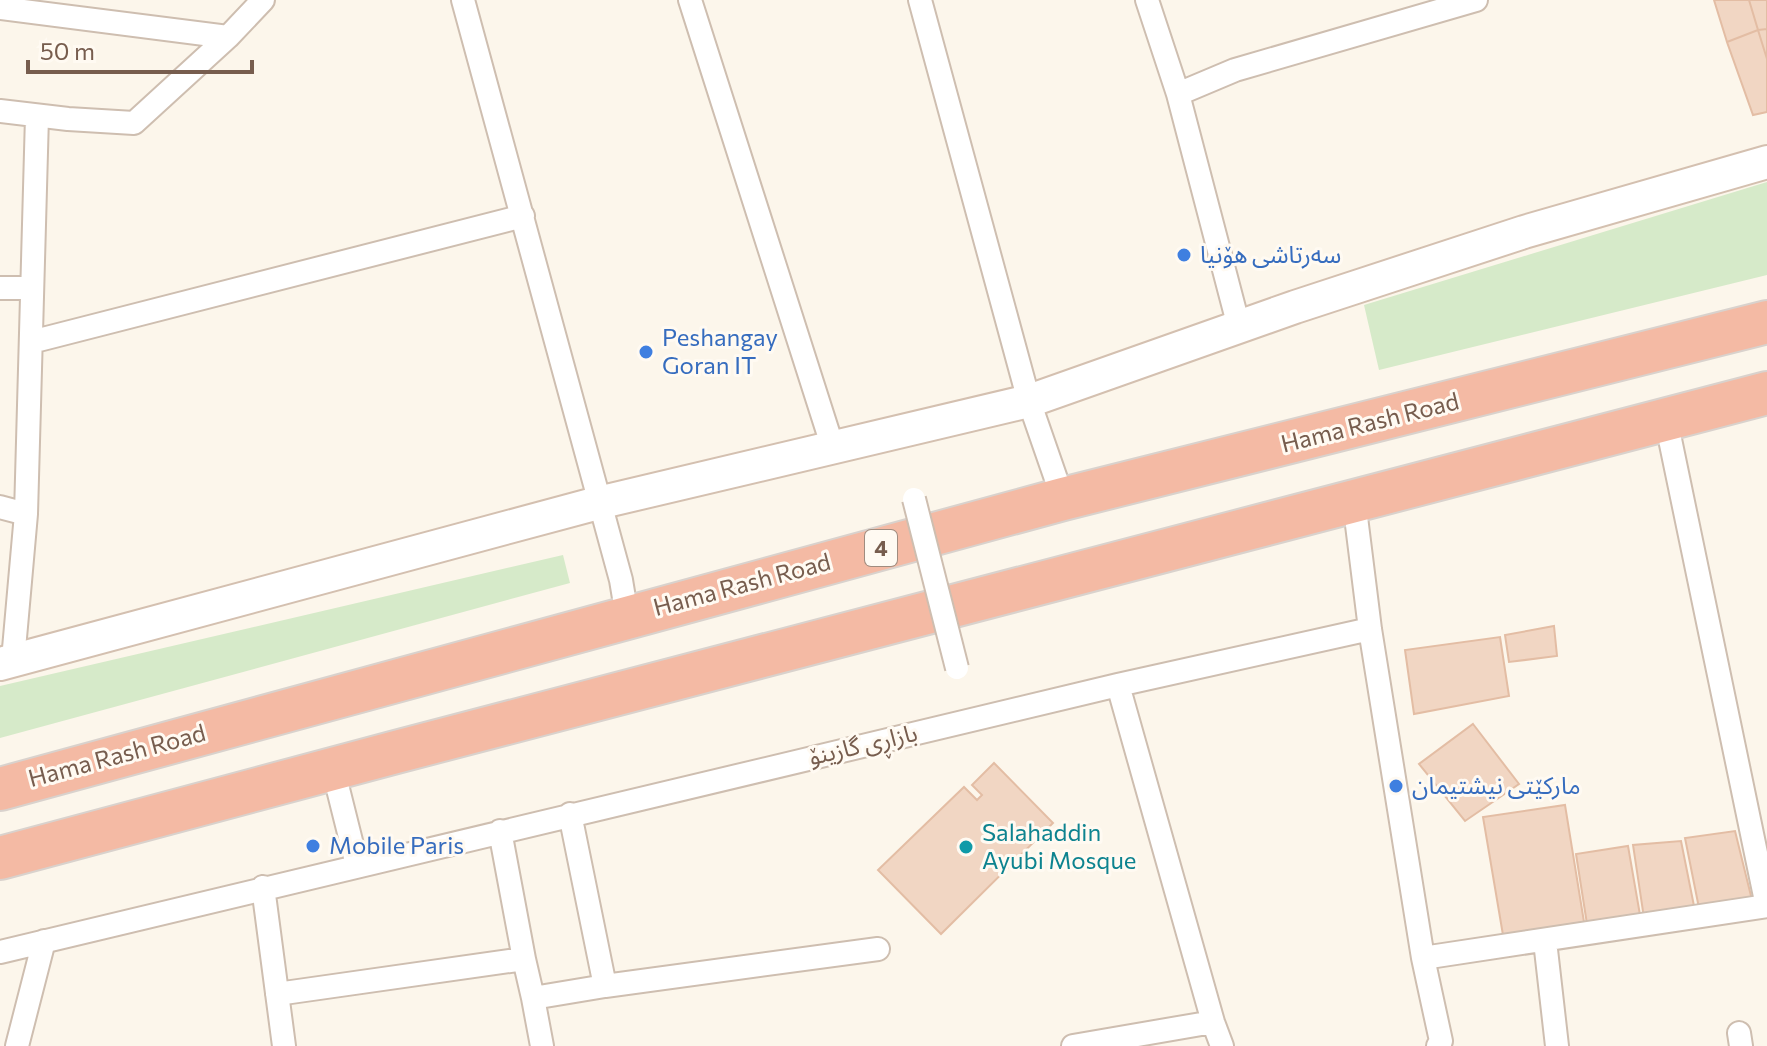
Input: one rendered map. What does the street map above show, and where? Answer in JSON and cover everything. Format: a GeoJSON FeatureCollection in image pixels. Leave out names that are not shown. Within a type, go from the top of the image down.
{"type":"FeatureCollection","features":[{"type":"Feature","properties":{"kind":"highway","name":"Hama Rash Road"},"geometry":{"type":"LineString","coordinates":[[0,789],[1063,499],[1767,322]]}},
{"type":"Feature","properties":{"kind":"highway"},"geometry":{"type":"LineString","coordinates":[[0,858],[1767,393]]}},
{"type":"Feature","properties":{"kind":"street"},"geometry":{"type":"LineString","coordinates":[[0,111],[134,123],[228,37],[263,0]]}},
{"type":"Feature","properties":{"kind":"street"},"geometry":{"type":"LineString","coordinates":[[463,0],[621,580],[627,616]]}},
{"type":"Feature","properties":{"kind":"street"},"geometry":{"type":"LineString","coordinates":[[690,0],[833,448]]}},
{"type":"Feature","properties":{"kind":"street"},"geometry":{"type":"LineString","coordinates":[[920,0],[1029,401],[1063,499]]}},
{"type":"Feature","properties":{"kind":"street"},"geometry":{"type":"LineString","coordinates":[[1147,0],[1178,94],[1239,327]]}},
{"type":"Feature","properties":{"kind":"street"},"geometry":{"type":"LineString","coordinates":[[1178,94],[1235,70],[1476,0]]}},
{"type":"Feature","properties":{"kind":"street"},"geometry":{"type":"LineString","coordinates":[[0,8],[228,37]]}},
{"type":"Feature","properties":{"kind":"street"},"geometry":{"type":"LineString","coordinates":[[37,116],[26,514],[7,662],[598,503],[1029,401],[1524,232],[1767,162]]}},
{"type":"Feature","properties":{"kind":"street"},"geometry":{"type":"LineString","coordinates":[[31,342],[523,216]]}},
{"type":"Feature","properties":{"kind":"street"},"geometry":{"type":"LineString","coordinates":[[0,288],[32,288]]}},
{"type":"Feature","properties":{"kind":"street"},"geometry":{"type":"LineString","coordinates":[[1423,958],[1767,906],[1666,420]]}},
{"type":"Feature","properties":{"kind":"street"},"geometry":{"type":"LineString","coordinates":[[914,499],[957,668]]}},
{"type":"Feature","properties":{"kind":"street"},"geometry":{"type":"LineString","coordinates":[[1354,501],[1370,629],[1423,958],[1441,1041],[1438,1046]]}},
{"type":"Feature","properties":{"kind":"street"},"geometry":{"type":"LineString","coordinates":[[0,507],[26,514]]}},
{"type":"Feature","properties":{"kind":"street","name":"بازاڕی گازینۆ"},"geometry":{"type":"LineString","coordinates":[[0,952],[570,814],[1370,629]]}},
{"type":"Feature","properties":{"kind":"street"},"geometry":{"type":"LineString","coordinates":[[1118,685],[1222,1046]]}},
{"type":"Feature","properties":{"kind":"street"},"geometry":{"type":"LineString","coordinates":[[333,769],[357,865]]}},
{"type":"Feature","properties":{"kind":"street"},"geometry":{"type":"LineString","coordinates":[[570,814],[605,986]]}},
{"type":"Feature","properties":{"kind":"street"},"geometry":{"type":"LineString","coordinates":[[500,831],[542,1046]]}},
{"type":"Feature","properties":{"kind":"street"},"geometry":{"type":"LineString","coordinates":[[263,887],[284,1046]]}},
{"type":"Feature","properties":{"kind":"street"},"geometry":{"type":"LineString","coordinates":[[17,1046],[44,941]]}},
{"type":"Feature","properties":{"kind":"street"},"geometry":{"type":"LineString","coordinates":[[1545,941],[1557,1046]]}},
{"type":"Feature","properties":{"kind":"street"},"geometry":{"type":"LineString","coordinates":[[533,998],[878,949]]}},
{"type":"Feature","properties":{"kind":"street"},"geometry":{"type":"LineString","coordinates":[[277,994],[524,959]]}},
{"type":"Feature","properties":{"kind":"street"},"geometry":{"type":"LineString","coordinates":[[1073,1046],[1213,1022]]}},
{"type":"Feature","properties":{"kind":"green space"},"geometry":{"type":"Polygon","coordinates":[[[1767,182],[1767,275],[1379,370],[1364,305],[1767,182]]]}},
{"type":"Feature","properties":{"kind":"green space"},"geometry":{"type":"Polygon","coordinates":[[[563,555],[570,583],[0,738],[0,686],[563,555]]]}},
{"type":"Feature","properties":{"kind":"building"},"geometry":{"type":"Polygon","coordinates":[[[1714,0],[1749,0],[1758,30],[1727,42],[1714,0]]]}},
{"type":"Feature","properties":{"kind":"building"},"geometry":{"type":"Polygon","coordinates":[[[1749,0],[1767,0],[1767,29],[1758,30],[1749,0]]]}},
{"type":"Feature","properties":{"kind":"building"},"geometry":{"type":"Polygon","coordinates":[[[1767,29],[1767,59],[1758,30],[1767,29]]]}},
{"type":"Feature","properties":{"kind":"building"},"geometry":{"type":"Polygon","coordinates":[[[1758,30],[1767,59],[1767,112],[1753,115],[1727,42],[1758,30]]]}},
{"type":"Feature","properties":{"kind":"building"},"geometry":{"type":"Polygon","coordinates":[[[1554,626],[1557,656],[1509,662],[1505,635],[1554,626]]]}},
{"type":"Feature","properties":{"kind":"building"},"geometry":{"type":"Polygon","coordinates":[[[1500,637],[1509,696],[1414,714],[1405,650],[1500,637]]]}},
{"type":"Feature","properties":{"kind":"building"},"geometry":{"type":"Polygon","coordinates":[[[1473,724],[1519,784],[1465,821],[1419,764],[1473,724]]]}},
{"type":"Feature","properties":{"kind":"building","name":"Salahaddin Ayubi Mosque"},"geometry":{"type":"Polygon","coordinates":[[[994,763],[1053,823],[941,934],[878,870],[964,787],[977,800],[982,795],[972,785],[994,763]]]}},
{"type":"Feature","properties":{"kind":"building"},"geometry":{"type":"Polygon","coordinates":[[[1565,805],[1584,922],[1503,935],[1483,817],[1565,805]]]}},
{"type":"Feature","properties":{"kind":"building"},"geometry":{"type":"Polygon","coordinates":[[[1735,831],[1752,900],[1699,908],[1685,838],[1735,831]]]}},
{"type":"Feature","properties":{"kind":"building"},"geometry":{"type":"Polygon","coordinates":[[[1681,841],[1695,911],[1644,918],[1633,845],[1681,841]]]}},
{"type":"Feature","properties":{"kind":"building"},"geometry":{"type":"Polygon","coordinates":[[[1628,846],[1640,915],[1587,924],[1576,854],[1628,846]]]}},
{"type":"Feature","properties":{"kind":"place","name":"سەرتاشی هۆنیا"},"geometry":{"type":"Point","coordinates":[1184,255]}},
{"type":"Feature","properties":{"kind":"place","name":"Peshangay Goran IT"},"geometry":{"type":"Point","coordinates":[646,352]}},
{"type":"Feature","properties":{"kind":"place","name":"مارکێتی نیشتیمان"},"geometry":{"type":"Point","coordinates":[1396,786]}},
{"type":"Feature","properties":{"kind":"place","name":"Mobile Paris"},"geometry":{"type":"Point","coordinates":[313,846]}},
{"type":"Feature","properties":{"kind":"place","name":"Salahaddin Ayubi Mosque"},"geometry":{"type":"Point","coordinates":[966,847]}}]}
